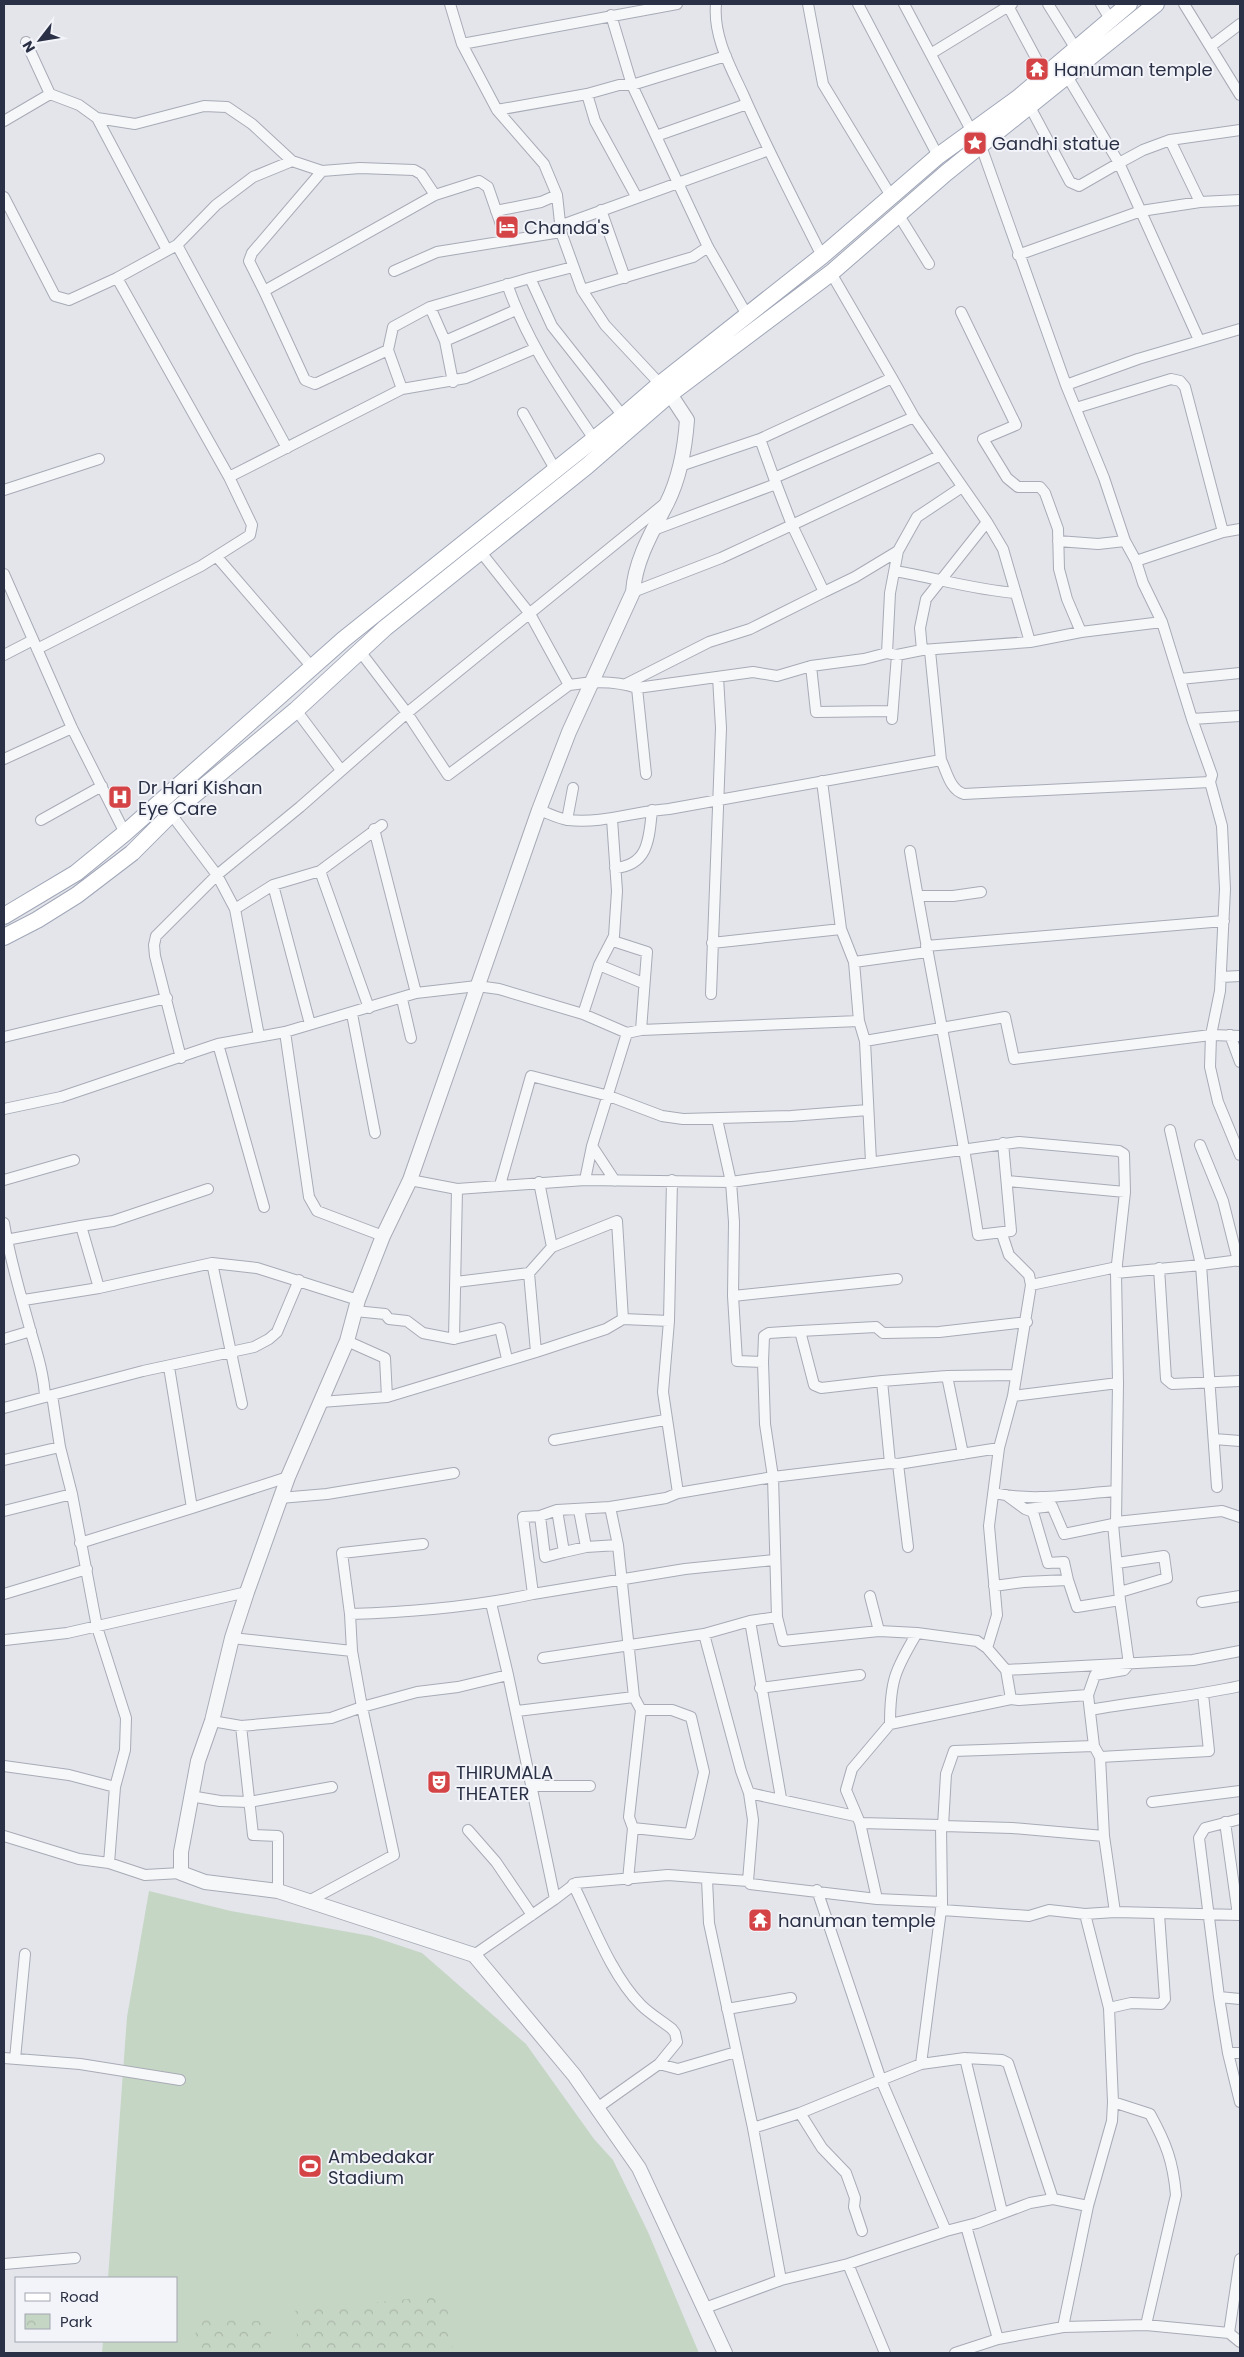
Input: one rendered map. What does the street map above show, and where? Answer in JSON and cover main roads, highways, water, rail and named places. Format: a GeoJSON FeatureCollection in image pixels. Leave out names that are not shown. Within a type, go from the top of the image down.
{"type":"FeatureCollection","features":[{"type":"Feature","properties":{"kind":"main road"},"geometry":{"type":"LineString","coordinates":[[4,916],[76,873],[125,833],[284,694],[312,667],[623,416],[830,273],[898,214],[1045,75],[1129,4]]}},
{"type":"Feature","properties":{"kind":"main road"},"geometry":{"type":"LineString","coordinates":[[4,937],[77,895],[132,853],[171,814],[296,710],[359,650],[587,466],[664,389],[747,315],[822,256],[938,156],[976,139],[1029,106],[1156,4]]}},
{"type":"Feature","properties":{"kind":"main road"},"geometry":{"type":"LineString","coordinates":[[1107,22],[1116,38]]}},
{"type":"Feature","properties":{"kind":"place","name":"Hanuman temple"},"geometry":{"type":"Point","coordinates":[1037,69]}},
{"type":"Feature","properties":{"kind":"place","name":"Gandhi statue"},"geometry":{"type":"Point","coordinates":[975,143]}},
{"type":"Feature","properties":{"kind":"place","name":"Chanda's"},"geometry":{"type":"Point","coordinates":[507,227]}},
{"type":"Feature","properties":{"kind":"place","name":"Dr Hari Kishan Eye Care"},"geometry":{"type":"Point","coordinates":[120,797]}},
{"type":"Feature","properties":{"kind":"place","name":"THIRUMALA THEATER"},"geometry":{"type":"Point","coordinates":[439,1782]}},
{"type":"Feature","properties":{"kind":"place","name":"hanuman temple"},"geometry":{"type":"Point","coordinates":[760,1920]}},
{"type":"Feature","properties":{"kind":"place","name":"Ambedakar Stadium"},"geometry":{"type":"Point","coordinates":[310,2166]}}]}
